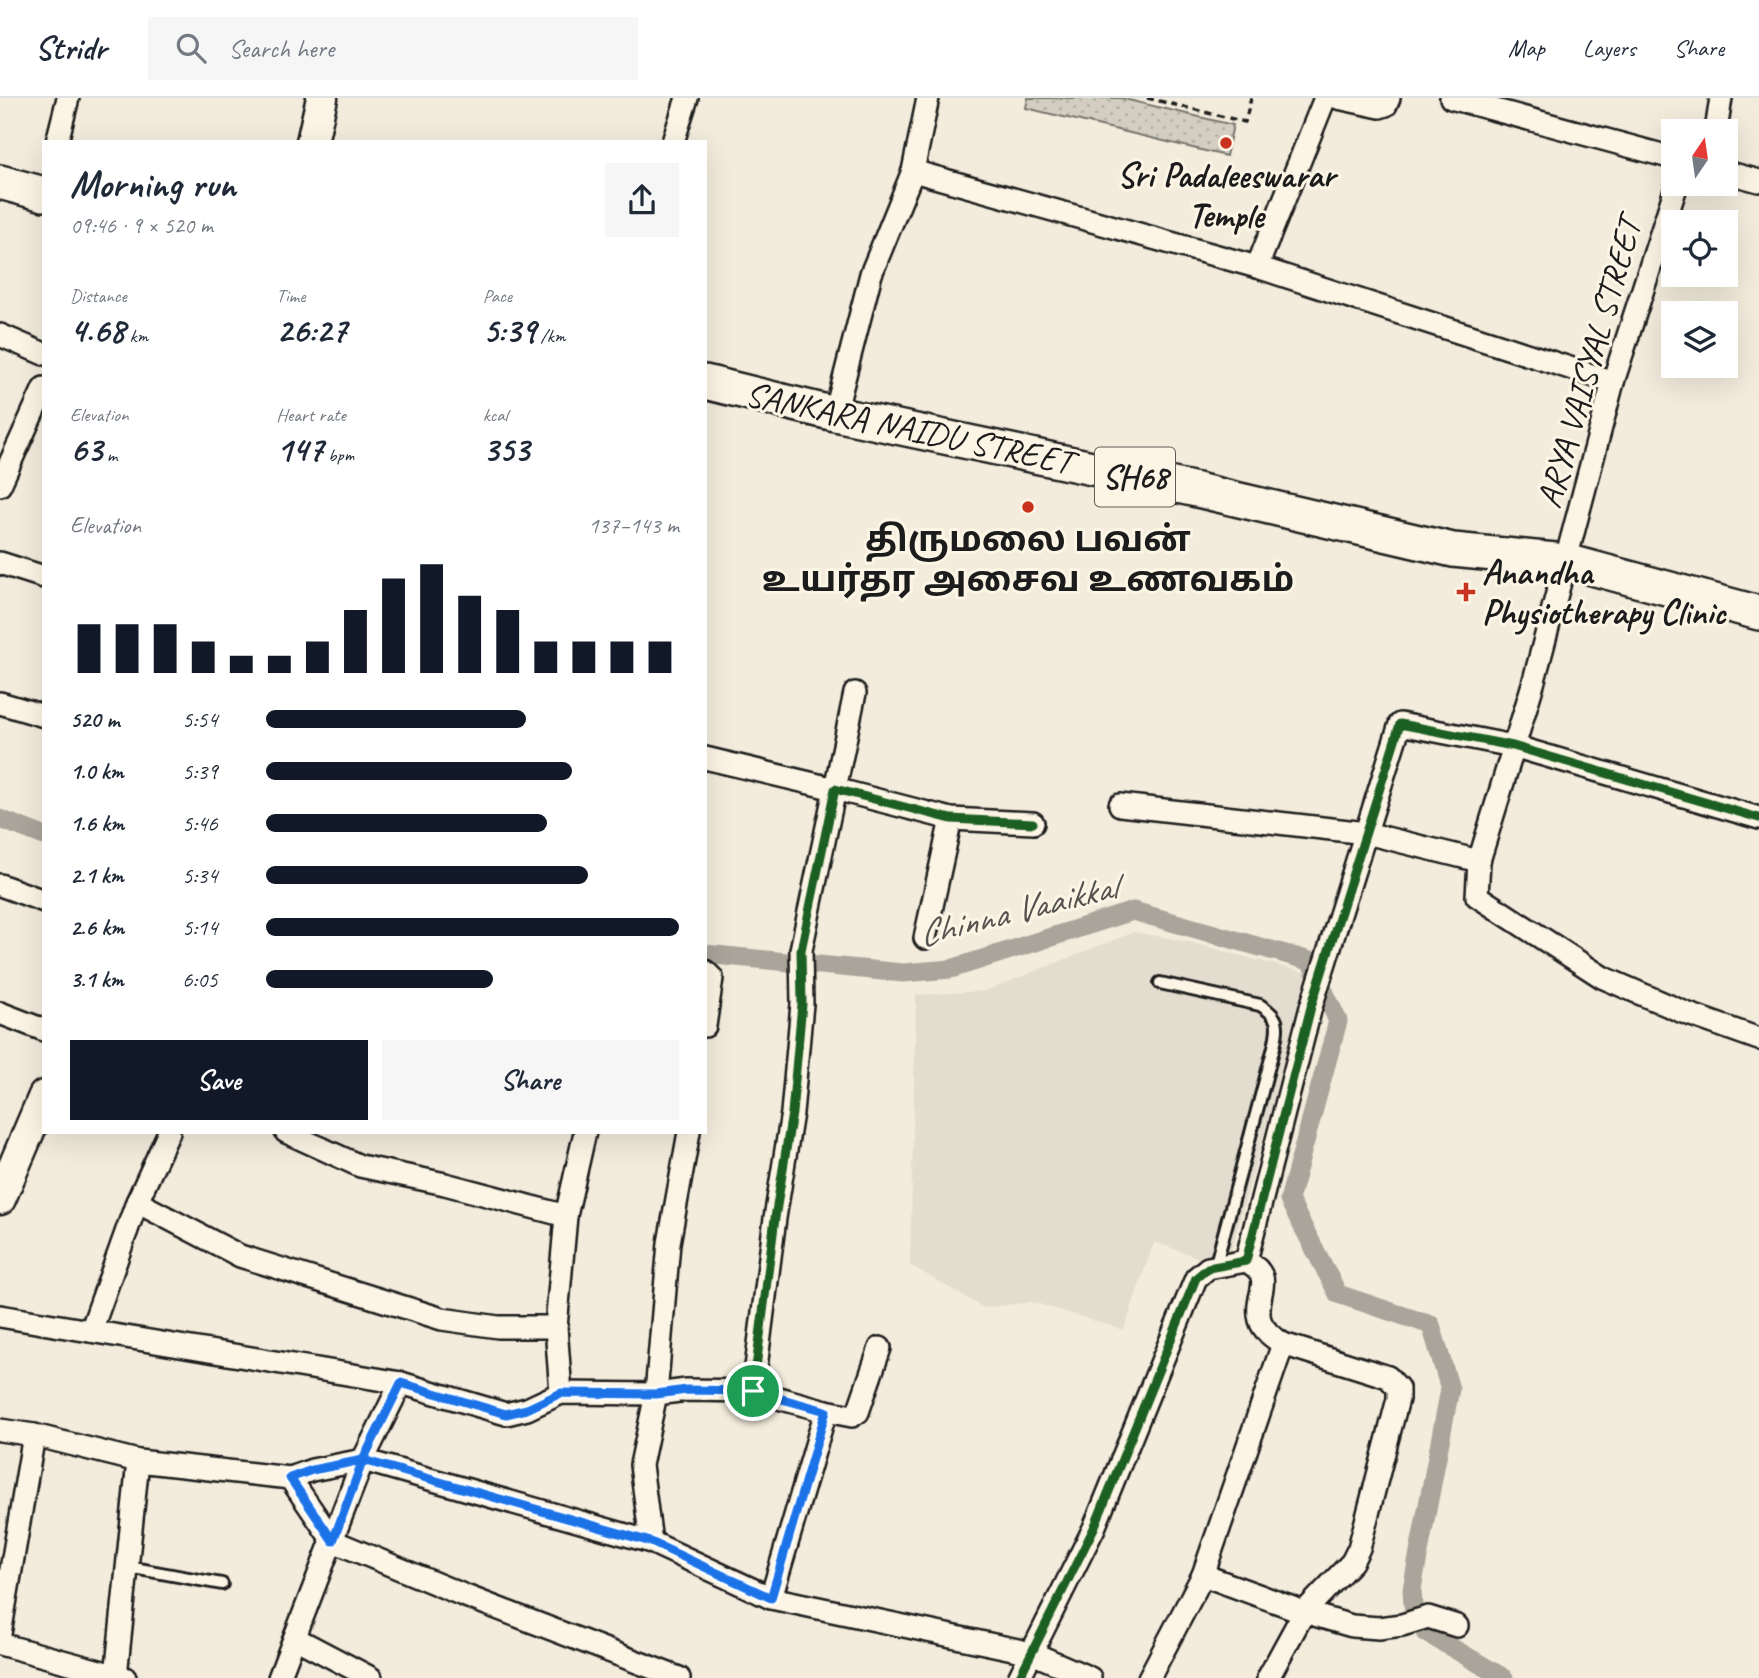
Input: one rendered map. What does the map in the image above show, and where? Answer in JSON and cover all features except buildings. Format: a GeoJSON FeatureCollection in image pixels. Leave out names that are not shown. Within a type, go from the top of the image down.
{"type":"FeatureCollection","features":[{"type":"Feature","properties":{"kind":"main road"},"geometry":{"type":"LineString","coordinates":[[0,182],[42,192]]}},
{"type":"Feature","properties":{"kind":"main road","name":"SANKARA NAIDU STREET"},"geometry":{"type":"LineString","coordinates":[[707,382],[835,414],[1196,490],[1453,550],[1566,561]]}},
{"type":"Feature","properties":{"kind":"main road","name":"SH68"},"geometry":{"type":"LineString","coordinates":[[1566,561],[1759,613]]}},
{"type":"Feature","properties":{"kind":"street"},"geometry":{"type":"LineString","coordinates":[[58,140],[68,98]]}},
{"type":"Feature","properties":{"kind":"street"},"geometry":{"type":"LineString","coordinates":[[312,140],[322,98]]}},
{"type":"Feature","properties":{"kind":"street"},"geometry":{"type":"LineString","coordinates":[[674,140],[687,98]]}},
{"type":"Feature","properties":{"kind":"street"},"geometry":{"type":"LineString","coordinates":[[835,414],[871,274],[914,171],[929,98]]}},
{"type":"Feature","properties":{"kind":"street"},"geometry":{"type":"LineString","coordinates":[[1257,267],[1325,98]]}},
{"type":"Feature","properties":{"kind":"street"},"geometry":{"type":"LineString","coordinates":[[1338,98],[1380,107],[1386,105],[1389,98]]}},
{"type":"Feature","properties":{"kind":"street"},"geometry":{"type":"LineString","coordinates":[[1451,98],[1497,104],[1661,154]]}},
{"type":"Feature","properties":{"kind":"street"},"geometry":{"type":"LineString","coordinates":[[1718,119],[1721,98]]}},
{"type":"Feature","properties":{"kind":"street"},"geometry":{"type":"LineString","coordinates":[[914,171],[1257,267],[1613,382]]}},
{"type":"Feature","properties":{"kind":"street"},"geometry":{"type":"LineString","coordinates":[[1738,175],[1759,181]]}},
{"type":"Feature","properties":{"kind":"street","name":"ARYA VAISYAL STREET"},"geometry":{"type":"LineString","coordinates":[[1674,196],[1613,382],[1534,684],[1479,861],[1477,896],[1602,977],[1683,1012],[1759,1039]]}},
{"type":"Feature","properties":{"kind":"street"},"geometry":{"type":"LineString","coordinates":[[0,335],[42,353]]}},
{"type":"Feature","properties":{"kind":"street"},"geometry":{"type":"LineString","coordinates":[[0,485],[37,423],[42,398]]}},
{"type":"Feature","properties":{"kind":"street"},"geometry":{"type":"LineString","coordinates":[[0,563],[42,576]]}},
{"type":"Feature","properties":{"kind":"street"},"geometry":{"type":"LineString","coordinates":[[753,1391],[775,1218],[792,1113],[802,1004],[801,950],[855,694]]}},
{"type":"Feature","properties":{"kind":"street"},"geometry":{"type":"LineString","coordinates":[[0,703],[42,715]]}},
{"type":"Feature","properties":{"kind":"street"},"geometry":{"type":"LineString","coordinates":[[1245,1261],[1311,1007],[1399,724],[1513,746],[1759,818]]}},
{"type":"Feature","properties":{"kind":"street"},"geometry":{"type":"LineString","coordinates":[[707,758],[951,819],[1032,823]]}},
{"type":"Feature","properties":{"kind":"street"},"geometry":{"type":"LineString","coordinates":[[1120,805],[1366,833],[1479,861]]}},
{"type":"Feature","properties":{"kind":"street"},"geometry":{"type":"LineString","coordinates":[[925,938],[951,819]]}},
{"type":"Feature","properties":{"kind":"street"},"geometry":{"type":"LineString","coordinates":[[0,885],[42,900]]}},
{"type":"Feature","properties":{"kind":"street"},"geometry":{"type":"LineString","coordinates":[[707,973],[712,978],[707,1012]]}},
{"type":"Feature","properties":{"kind":"street"},"geometry":{"type":"LineString","coordinates":[[0,1013],[42,1029]]}},
{"type":"Feature","properties":{"kind":"street"},"geometry":{"type":"LineString","coordinates":[[0,1199],[8,1155],[42,1099]]}},
{"type":"Feature","properties":{"kind":"street"},"geometry":{"type":"LineString","coordinates":[[91,1331],[137,1202],[168,1134]]}},
{"type":"Feature","properties":{"kind":"street"},"geometry":{"type":"LineString","coordinates":[[290,1134],[360,1166],[445,1184],[566,1216]]}},
{"type":"Feature","properties":{"kind":"street"},"geometry":{"type":"LineString","coordinates":[[561,1393],[556,1327],[566,1216],[584,1134]]}},
{"type":"Feature","properties":{"kind":"street"},"geometry":{"type":"LineString","coordinates":[[651,1542],[642,1465],[656,1394],[668,1243],[689,1134]]}},
{"type":"Feature","properties":{"kind":"street"},"geometry":{"type":"LineString","coordinates":[[137,1202],[240,1256],[442,1319],[498,1327],[556,1327]]}},
{"type":"Feature","properties":{"kind":"street"},"geometry":{"type":"LineString","coordinates":[[1020,1678],[1094,1528],[1196,1278],[1208,1268],[1245,1261],[1257,1267],[1264,1278],[1259,1307],[1260,1321],[1268,1333],[1283,1344],[1388,1377],[1398,1388],[1398,1399],[1359,1548],[1352,1562],[1304,1612],[1268,1678]]}},
{"type":"Feature","properties":{"kind":"street"},"geometry":{"type":"LineString","coordinates":[[0,1316],[401,1383],[506,1414],[527,1409],[561,1393],[656,1394],[687,1390],[753,1391],[852,1416],[859,1412],[880,1348]]}},
{"type":"Feature","properties":{"kind":"street"},"geometry":{"type":"LineString","coordinates":[[1149,1678],[1203,1575],[1283,1344]]}},
{"type":"Feature","properties":{"kind":"street"},"geometry":{"type":"LineString","coordinates":[[279,1678],[363,1460],[401,1383]]}},
{"type":"Feature","properties":{"kind":"street"},"geometry":{"type":"LineString","coordinates":[[771,1598],[826,1411]]}},
{"type":"Feature","properties":{"kind":"street"},"geometry":{"type":"LineString","coordinates":[[0,1430],[34,1435],[138,1461],[290,1478],[312,1470],[363,1460],[651,1542],[771,1598],[1032,1653],[1090,1678]]}},
{"type":"Feature","properties":{"kind":"street"},"geometry":{"type":"LineString","coordinates":[[0,1634],[34,1435]]}},
{"type":"Feature","properties":{"kind":"street"},"geometry":{"type":"LineString","coordinates":[[0,1644],[120,1677],[138,1461]]}},
{"type":"Feature","properties":{"kind":"street"},"geometry":{"type":"LineString","coordinates":[[290,1478],[333,1541],[463,1595],[679,1678]]}},
{"type":"Feature","properties":{"kind":"street"},"geometry":{"type":"LineString","coordinates":[[1203,1575],[1304,1612],[1352,1626],[1379,1628],[1402,1625],[1428,1617],[1457,1626]]}},
{"type":"Feature","properties":{"kind":"street"},"geometry":{"type":"LineString","coordinates":[[295,1638],[371,1678]]}},
{"type":"Feature","properties":{"kind":"lane"},"geometry":{"type":"LineString","coordinates":[[1160,983],[1260,1005],[1271,1012],[1277,1021],[1275,1047],[1214,1267]]}},
{"type":"Feature","properties":{"kind":"lane"},"geometry":{"type":"LineString","coordinates":[[128,1567],[222,1584]]}},
{"type":"Feature","properties":{"kind":"path"},"geometry":{"type":"LineString","coordinates":[[1147,98],[1245,122],[1251,98]]}},
{"type":"Feature","properties":{"kind":"shaded area"},"geometry":{"type":"Polygon","coordinates":[[[1028,98],[1120,98],[1233,125],[1226,156],[1026,108],[1028,98]]]}},
{"type":"Feature","properties":{"kind":"shaded area"},"geometry":{"type":"Polygon","coordinates":[[[1134,932],[1185,941],[1310,974],[1226,1267],[1154,1242],[1124,1330],[1032,1302],[984,1308],[910,1265],[916,995],[985,991],[1134,932]]]}},
{"type":"Feature","properties":{"kind":"waterway","name":"Chinna Vaaikkal"},"geometry":{"type":"LineString","coordinates":[[0,819],[42,835]]}},
{"type":"Feature","properties":{"kind":"waterway","name":"Chinna Vaaikkal"},"geometry":{"type":"LineString","coordinates":[[707,954],[903,973],[951,969],[1133,911],[1310,961],[1338,1021],[1289,1200],[1338,1294],[1431,1325],[1450,1389],[1412,1589],[1413,1606]]}},
{"type":"Feature","properties":{"kind":"waterway","name":"Chinna Vaaikkal"},"geometry":{"type":"LineString","coordinates":[[1425,1632],[1504,1678]]}},
{"type":"Feature","properties":{"kind":"cycle path"},"geometry":{"type":"LineString","coordinates":[[1019,1678],[1094,1528],[1196,1278],[1208,1268],[1246,1261],[1311,1007],[1400,724],[1513,746],[1759,818]]}},
{"type":"Feature","properties":{"kind":"cycle path"},"geometry":{"type":"LineString","coordinates":[[771,1598],[826,1411],[753,1391],[775,1218],[792,1113],[802,1004],[801,950],[835,789],[951,819],[1033,823]]}},
{"type":"Feature","properties":{"kind":"place","name":"Sri Padaleeswarar Temple"},"geometry":{"type":"Point","coordinates":[1226,143]}},
{"type":"Feature","properties":{"kind":"place","name":"திருமலை பவன் உயர்தர அசைவ உணவகம்"},"geometry":{"type":"Point","coordinates":[1028,507]}},
{"type":"Feature","properties":{"kind":"place","name":"Anandha Physiotherapy Clinic"},"geometry":{"type":"Point","coordinates":[1466,592]}},
{"type":"Feature","properties":{"kind":"route"},"geometry":{"type":"LineString","coordinates":[[753,1391],[561,1393],[527,1409],[506,1414],[401,1383],[363,1460],[333,1541],[290,1478],[312,1470],[363,1460],[651,1542],[771,1598],[826,1411],[753,1391]]}}]}
